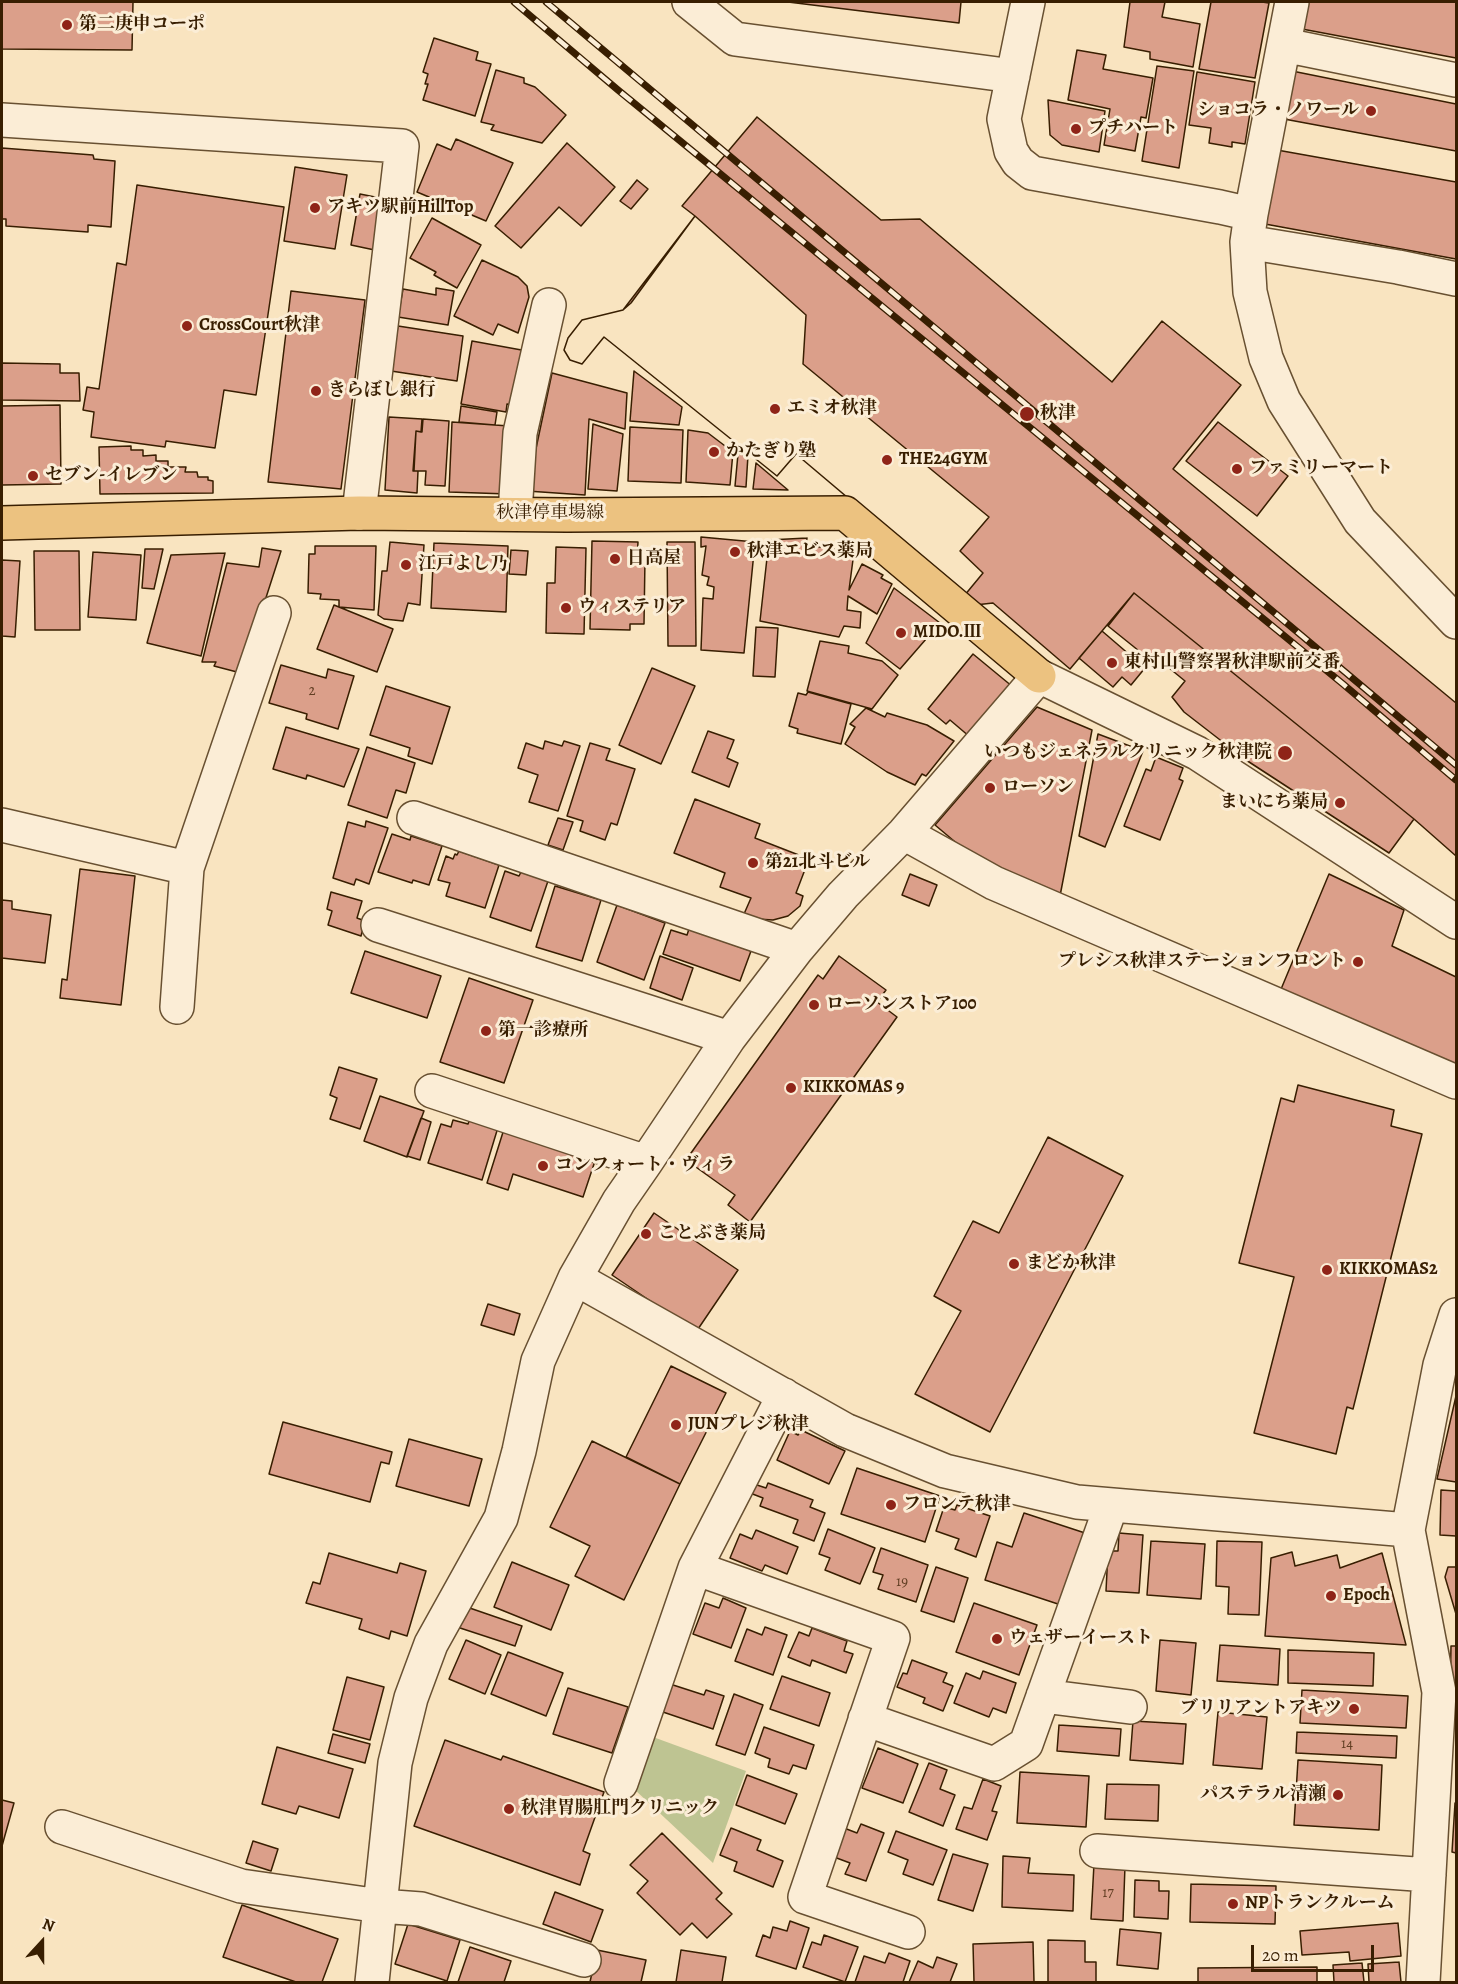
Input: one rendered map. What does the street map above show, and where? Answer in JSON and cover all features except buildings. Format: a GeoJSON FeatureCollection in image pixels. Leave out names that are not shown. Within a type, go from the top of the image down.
{"type":"FeatureCollection","features":[{"type":"Feature","properties":{"kind":"main road","name":"秋津停車場線"},"geometry":{"type":"LineString","coordinates":[[2,523],[359,513],[845,513],[1039,676]]}},
{"type":"Feature","properties":{"kind":"street"},"geometry":{"type":"LineString","coordinates":[[689,2],[735,39],[1013,76]]}},
{"type":"Feature","properties":{"kind":"street"},"geometry":{"type":"LineString","coordinates":[[1028,2],[1004,119],[1011,151],[1018,162],[1032,172],[1208,205],[1249,228],[1398,267],[1456,279]]}},
{"type":"Feature","properties":{"kind":"street"},"geometry":{"type":"LineString","coordinates":[[1292,2],[1249,228],[1250,292],[1266,358],[1284,401],[1360,521],[1456,622]]}},
{"type":"Feature","properties":{"kind":"street"},"geometry":{"type":"LineString","coordinates":[[1284,45],[1456,80]]}},
{"type":"Feature","properties":{"kind":"street"},"geometry":{"type":"LineString","coordinates":[[2,120],[402,146],[359,513]]}},
{"type":"Feature","properties":{"kind":"street"},"geometry":{"type":"LineString","coordinates":[[515,514],[520,433],[549,304]]}},
{"type":"Feature","properties":{"kind":"street"},"geometry":{"type":"LineString","coordinates":[[177,1007],[187,868],[274,613]]}},
{"type":"Feature","properties":{"kind":"street"},"geometry":{"type":"LineString","coordinates":[[372,1983],[395,1763],[411,1698],[431,1644],[501,1518],[519,1451],[538,1361],[575,1278],[620,1201],[729,1038],[797,949],[843,895],[904,833],[1039,676],[1197,753],[1456,922]]}},
{"type":"Feature","properties":{"kind":"street"},"geometry":{"type":"LineString","coordinates":[[414,818],[797,949]]}},
{"type":"Feature","properties":{"kind":"street"},"geometry":{"type":"LineString","coordinates":[[2,825],[187,868]]}},
{"type":"Feature","properties":{"kind":"street"},"geometry":{"type":"LineString","coordinates":[[904,833],[994,882],[1456,1082]]}},
{"type":"Feature","properties":{"kind":"street"},"geometry":{"type":"LineString","coordinates":[[378,925],[729,1038]]}},
{"type":"Feature","properties":{"kind":"street"},"geometry":{"type":"LineString","coordinates":[[432,1091],[646,1162]]}},
{"type":"Feature","properties":{"kind":"street"},"geometry":{"type":"LineString","coordinates":[[575,1278],[845,1430],[945,1471],[1077,1502],[1408,1530]]}},
{"type":"Feature","properties":{"kind":"street"},"geometry":{"type":"LineString","coordinates":[[1423,1983],[1438,1692],[1408,1530],[1448,1366],[1456,1315]]}},
{"type":"Feature","properties":{"kind":"street"},"geometry":{"type":"LineString","coordinates":[[621,1783],[695,1568],[784,1395]]}},
{"type":"Feature","properties":{"kind":"street"},"geometry":{"type":"LineString","coordinates":[[865,1719],[994,1764],[1026,1744],[1111,1506]]}},
{"type":"Feature","properties":{"kind":"street"},"geometry":{"type":"LineString","coordinates":[[695,1568],[893,1638],[805,1897],[908,1932]]}},
{"type":"Feature","properties":{"kind":"street"},"geometry":{"type":"LineString","coordinates":[[1043,1696],[1130,1707]]}},
{"type":"Feature","properties":{"kind":"street"},"geometry":{"type":"LineString","coordinates":[[62,1827],[241,1886],[380,1906],[421,1909],[584,1960]]}},
{"type":"Feature","properties":{"kind":"street"},"geometry":{"type":"LineString","coordinates":[[1097,1851],[1429,1875]]}},
{"type":"Feature","properties":{"kind":"green space"},"geometry":{"type":"Polygon","coordinates":[[[653,1737],[746,1771],[713,1863],[634,1789],[653,1737]]]}},
{"type":"Feature","properties":{"kind":"railway"},"geometry":{"type":"LineString","coordinates":[[514,2],[618,90],[1343,684],[1456,780]]}},
{"type":"Feature","properties":{"kind":"railway"},"geometry":{"type":"LineString","coordinates":[[546,2],[1456,765]]}},
{"type":"Feature","properties":{"kind":"place","name":"第二庚申コーポ"},"geometry":{"type":"Point","coordinates":[67,25]}},
{"type":"Feature","properties":{"kind":"place","name":"ショコラ・ノワール"},"geometry":{"type":"Point","coordinates":[1371,111]}},
{"type":"Feature","properties":{"kind":"place","name":"プチハート"},"geometry":{"type":"Point","coordinates":[1076,129]}},
{"type":"Feature","properties":{"kind":"place","name":"アキツ駅前HillTop"},"geometry":{"type":"Point","coordinates":[315,208]}},
{"type":"Feature","properties":{"kind":"place","name":"CrossCourt秋津"},"geometry":{"type":"Point","coordinates":[187,326]}},
{"type":"Feature","properties":{"kind":"place","name":"きらぼし銀行"},"geometry":{"type":"Point","coordinates":[316,391]}},
{"type":"Feature","properties":{"kind":"place","name":"エミオ秋津"},"geometry":{"type":"Point","coordinates":[775,409]}},
{"type":"Feature","properties":{"kind":"place","name":"秋津"},"geometry":{"type":"Point","coordinates":[1027,414]}},
{"type":"Feature","properties":{"kind":"place","name":"かたぎり塾"},"geometry":{"type":"Point","coordinates":[714,452]}},
{"type":"Feature","properties":{"kind":"place","name":"THE24GYM"},"geometry":{"type":"Point","coordinates":[887,460]}},
{"type":"Feature","properties":{"kind":"place","name":"ファミリーマート"},"geometry":{"type":"Point","coordinates":[1237,469]}},
{"type":"Feature","properties":{"kind":"place","name":"セブン-イレブン"},"geometry":{"type":"Point","coordinates":[33,476]}},
{"type":"Feature","properties":{"kind":"place","name":"秋津エビス薬局"},"geometry":{"type":"Point","coordinates":[735,552]}},
{"type":"Feature","properties":{"kind":"place","name":"日高屋"},"geometry":{"type":"Point","coordinates":[615,559]}},
{"type":"Feature","properties":{"kind":"place","name":"江戸よし乃"},"geometry":{"type":"Point","coordinates":[406,565]}},
{"type":"Feature","properties":{"kind":"place","name":"ウィステリア"},"geometry":{"type":"Point","coordinates":[566,608]}},
{"type":"Feature","properties":{"kind":"place","name":"MIDO.Ⅲ"},"geometry":{"type":"Point","coordinates":[901,633]}},
{"type":"Feature","properties":{"kind":"place","name":"東村山警察署秋津駅前交番"},"geometry":{"type":"Point","coordinates":[1112,663]}},
{"type":"Feature","properties":{"kind":"place","name":"いつもジェネラルクリニック秋津院"},"geometry":{"type":"Point","coordinates":[1285,753]}},
{"type":"Feature","properties":{"kind":"place","name":"ローソン"},"geometry":{"type":"Point","coordinates":[990,788]}},
{"type":"Feature","properties":{"kind":"place","name":"まいにち薬局"},"geometry":{"type":"Point","coordinates":[1340,803]}},
{"type":"Feature","properties":{"kind":"place","name":"第21北斗ビル"},"geometry":{"type":"Point","coordinates":[753,863]}},
{"type":"Feature","properties":{"kind":"place","name":"プレシス秋津ステーションフロント"},"geometry":{"type":"Point","coordinates":[1358,962]}},
{"type":"Feature","properties":{"kind":"place","name":"ローソンストア100"},"geometry":{"type":"Point","coordinates":[814,1005]}},
{"type":"Feature","properties":{"kind":"place","name":"第一診療所"},"geometry":{"type":"Point","coordinates":[486,1031]}},
{"type":"Feature","properties":{"kind":"place","name":"KIKKOMAS 9"},"geometry":{"type":"Point","coordinates":[791,1088]}},
{"type":"Feature","properties":{"kind":"place","name":"コンフォート・ヴィラ"},"geometry":{"type":"Point","coordinates":[543,1166]}},
{"type":"Feature","properties":{"kind":"place","name":"ことぶき薬局"},"geometry":{"type":"Point","coordinates":[646,1234]}},
{"type":"Feature","properties":{"kind":"place","name":"まどか秋津"},"geometry":{"type":"Point","coordinates":[1014,1264]}},
{"type":"Feature","properties":{"kind":"place","name":"KIKKOMAS2"},"geometry":{"type":"Point","coordinates":[1327,1270]}},
{"type":"Feature","properties":{"kind":"place","name":"JUNプレジ秋津"},"geometry":{"type":"Point","coordinates":[676,1425]}},
{"type":"Feature","properties":{"kind":"place","name":"フロンテ秋津"},"geometry":{"type":"Point","coordinates":[891,1505]}},
{"type":"Feature","properties":{"kind":"place","name":"Epoch"},"geometry":{"type":"Point","coordinates":[1331,1596]}},
{"type":"Feature","properties":{"kind":"place","name":"ウェザーイースト"},"geometry":{"type":"Point","coordinates":[997,1639]}},
{"type":"Feature","properties":{"kind":"place","name":"ブリリアントアキツ"},"geometry":{"type":"Point","coordinates":[1354,1709]}},
{"type":"Feature","properties":{"kind":"place","name":"パステラル清瀬"},"geometry":{"type":"Point","coordinates":[1338,1795]}},
{"type":"Feature","properties":{"kind":"place","name":"秋津胃腸肛門クリニック"},"geometry":{"type":"Point","coordinates":[509,1809]}},
{"type":"Feature","properties":{"kind":"place","name":"NPトランクルーム"},"geometry":{"type":"Point","coordinates":[1233,1904]}}]}
